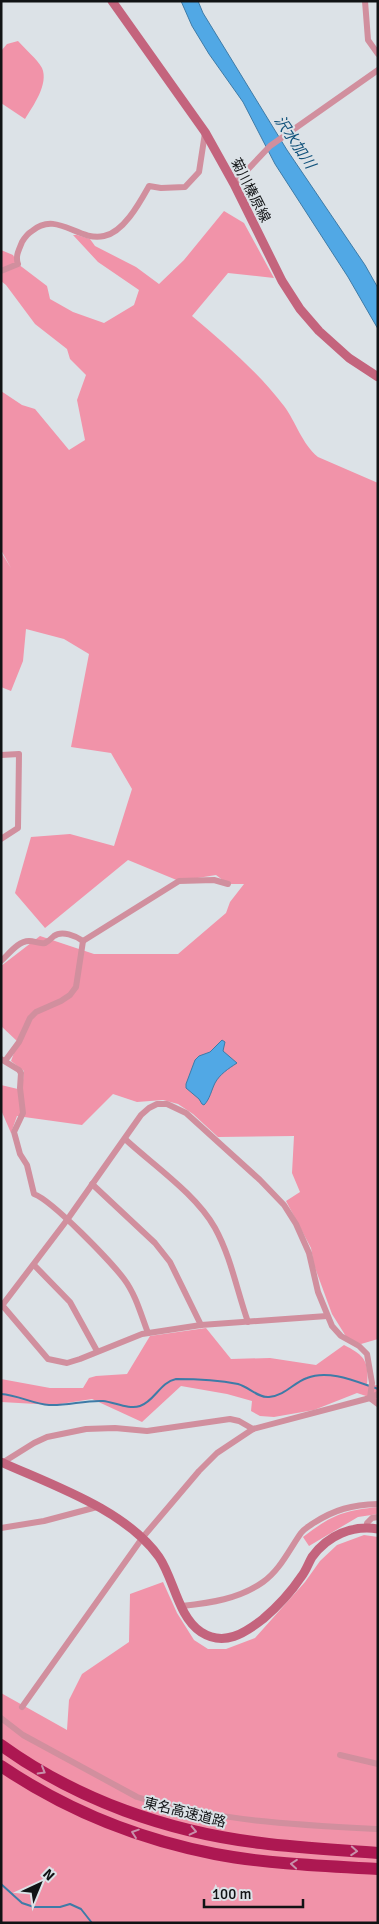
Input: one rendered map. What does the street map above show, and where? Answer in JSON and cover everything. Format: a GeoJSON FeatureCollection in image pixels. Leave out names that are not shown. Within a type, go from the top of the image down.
{"type":"FeatureCollection","features":[{"type":"Feature","properties":{"kind":"highway","name":"東名高速道路"},"geometry":{"type":"LineString","coordinates":[[1,1745],[70,1787],[113,1806],[173,1826],[260,1843],[378,1853]]}},
{"type":"Feature","properties":{"kind":"highway"},"geometry":{"type":"LineString","coordinates":[[1,1766],[58,1800],[135,1834],[216,1854],[259,1860],[378,1869]]}},
{"type":"Feature","properties":{"kind":"street","name":"菊川榛原線"},"geometry":{"type":"LineString","coordinates":[[112,1],[205,132],[234,184],[282,281],[300,309],[319,331],[349,358],[378,377]]}},
{"type":"Feature","properties":{"kind":"street"},"geometry":{"type":"LineString","coordinates":[[365,1],[368,40],[378,54]]}},
{"type":"Feature","properties":{"kind":"street"},"geometry":{"type":"LineString","coordinates":[[234,184],[270,146],[378,70]]}},
{"type":"Feature","properties":{"kind":"street"},"geometry":{"type":"LineString","coordinates":[[1,272],[18,264],[16,258],[25,236],[39,225],[54,224],[84,234],[98,237],[106,236],[134,214],[149,186],[161,188],[185,187],[199,172],[205,132]]}},
{"type":"Feature","properties":{"kind":"street"},"geometry":{"type":"LineString","coordinates":[[1,755],[19,754],[18,828],[1,839]]}},
{"type":"Feature","properties":{"kind":"street"},"geometry":{"type":"LineString","coordinates":[[148,1333],[132,1292],[124,1279],[95,1246],[40,1196],[34,1194],[27,1165],[20,1154],[14,1132],[24,1113],[20,1088],[21,1073],[3,1060],[19,1042],[30,1018],[42,1008],[61,1001],[70,995],[76,987],[83,941],[179,881],[214,880],[228,884]]}},
{"type":"Feature","properties":{"kind":"street"},"geometry":{"type":"LineString","coordinates":[[1,961],[18,945],[28,941],[46,942],[55,935],[68,934],[74,935],[83,941]]}},
{"type":"Feature","properties":{"kind":"street"},"geometry":{"type":"LineString","coordinates":[[327,1316],[201,1325],[148,1333],[67,1363],[48,1359],[2,1306],[67,1220],[141,1115],[156,1104],[167,1104],[186,1113],[260,1180],[284,1205],[296,1224],[309,1253],[318,1292],[327,1316],[336,1332],[360,1346],[367,1354],[372,1383],[370,1398]]}},
{"type":"Feature","properties":{"kind":"street"},"geometry":{"type":"LineString","coordinates":[[125,1139],[199,1206],[214,1226],[227,1254],[248,1322]]}},
{"type":"Feature","properties":{"kind":"street"},"geometry":{"type":"LineString","coordinates":[[92,1184],[155,1243],[170,1262],[201,1325]]}},
{"type":"Feature","properties":{"kind":"street"},"geometry":{"type":"LineString","coordinates":[[34,1265],[70,1302],[97,1351]]}},
{"type":"Feature","properties":{"kind":"street"},"geometry":{"type":"LineString","coordinates":[[22,1707],[143,1537],[199,1471],[217,1453],[253,1429],[370,1398],[378,1394]]}},
{"type":"Feature","properties":{"kind":"street"},"geometry":{"type":"LineString","coordinates":[[370,1398],[378,1404]]}},
{"type":"Feature","properties":{"kind":"street"},"geometry":{"type":"LineString","coordinates":[[2,1463],[34,1442],[47,1437],[86,1429],[115,1428],[147,1431],[230,1419],[239,1421],[253,1429]]}},
{"type":"Feature","properties":{"kind":"street"},"geometry":{"type":"LineString","coordinates":[[2,1463],[41,1479],[97,1507],[143,1537],[159,1558],[188,1618],[202,1633],[223,1638],[246,1633],[266,1616],[301,1578],[313,1557],[325,1543],[348,1530],[367,1527],[378,1529]]}},
{"type":"Feature","properties":{"kind":"street"},"geometry":{"type":"LineString","coordinates":[[182,1606],[214,1602],[249,1591],[269,1578],[290,1553],[303,1530],[310,1525],[345,1507],[378,1504]]}},
{"type":"Feature","properties":{"kind":"street"},"geometry":{"type":"LineString","coordinates":[[1,1528],[44,1521],[97,1507]]}},
{"type":"Feature","properties":{"kind":"street"},"geometry":{"type":"LineString","coordinates":[[367,1527],[367,1523],[372,1518],[378,1517]]}},
{"type":"Feature","properties":{"kind":"street"},"geometry":{"type":"LineString","coordinates":[[1,1718],[23,1735],[62,1757],[138,1797],[154,1802],[206,1813],[286,1824],[378,1829]]}},
{"type":"Feature","properties":{"kind":"street"},"geometry":{"type":"LineString","coordinates":[[340,1755],[378,1764]]}},
{"type":"Feature","properties":{"kind":"shaded area"},"geometry":{"type":"Polygon","coordinates":[[[18,41],[40,65],[44,74],[42,88],[25,119],[1,103],[1,51],[7,44],[18,41]]]}},
{"type":"Feature","properties":{"kind":"shaded area"},"geometry":{"type":"Polygon","coordinates":[[[224,211],[244,223],[274,278],[228,273],[192,316],[263,381],[284,406],[312,452],[318,457],[378,483],[378,1339],[361,1344],[347,1338],[332,1314],[314,1265],[311,1248],[286,1201],[300,1192],[292,1173],[294,1136],[218,1137],[193,1114],[178,1104],[163,1100],[137,1102],[113,1094],[82,1125],[17,1116],[11,1133],[1,1110],[1,1085],[22,1090],[24,1071],[11,1061],[18,1042],[1,1026],[1,966],[40,936],[94,954],[178,954],[226,913],[230,902],[244,884],[228,884],[216,875],[179,881],[128,860],[45,928],[15,893],[31,837],[70,834],[114,846],[132,789],[111,753],[71,747],[89,654],[64,639],[26,629],[23,661],[11,691],[1,687],[1,552],[11,568],[1,550],[1,391],[22,405],[35,409],[69,450],[85,440],[77,400],[86,375],[70,359],[67,349],[35,324],[1,281],[1,250],[13,255],[18,264],[47,286],[50,299],[73,312],[104,323],[134,305],[139,290],[98,262],[73,235],[90,239],[95,246],[136,267],[159,284],[184,260],[224,211]]]}},
{"type":"Feature","properties":{"kind":"shaded area"},"geometry":{"type":"Polygon","coordinates":[[[206,1328],[231,1359],[270,1358],[316,1365],[344,1345],[361,1356],[366,1365],[367,1386],[378,1385],[378,1400],[357,1393],[314,1410],[274,1417],[260,1416],[251,1411],[252,1401],[227,1394],[181,1386],[142,1422],[92,1399],[54,1405],[1,1402],[1,1379],[50,1388],[83,1388],[89,1378],[127,1374],[150,1336],[206,1328]]]}},
{"type":"Feature","properties":{"kind":"shaded area"},"geometry":{"type":"Polygon","coordinates":[[[378,1507],[378,1514],[358,1517],[309,1546],[303,1537],[338,1515],[355,1510],[378,1507]]]}},
{"type":"Feature","properties":{"kind":"shaded area"},"geometry":{"type":"Polygon","coordinates":[[[364,1535],[378,1537],[378,1923],[1,1923],[1,1693],[67,1730],[69,1700],[82,1674],[129,1642],[130,1594],[163,1582],[177,1613],[194,1640],[208,1649],[226,1649],[255,1638],[305,1582],[320,1561],[337,1545],[364,1535]]]}},
{"type":"Feature","properties":{"kind":"water"},"geometry":{"type":"Polygon","coordinates":[[[181,1],[198,1],[203,13],[287,150],[365,265],[378,288],[378,329],[348,277],[275,164],[243,102],[192,26],[181,1]]]}},
{"type":"Feature","properties":{"kind":"water"},"geometry":{"type":"Polygon","coordinates":[[[222,1040],[225,1042],[223,1051],[237,1063],[217,1080],[204,1105],[186,1088],[186,1084],[195,1060],[199,1056],[210,1052],[222,1040]]]}},
{"type":"Feature","properties":{"kind":"waterway"},"geometry":{"type":"LineString","coordinates":[[1,1394],[49,1405],[103,1401],[136,1407],[145,1404],[166,1384],[176,1379],[238,1384],[265,1397],[280,1394],[307,1378],[324,1375],[352,1380],[378,1389]]}},
{"type":"Feature","properties":{"kind":"waterway"},"geometry":{"type":"LineString","coordinates":[[1,1884],[22,1903],[34,1907],[60,1907],[70,1904],[81,1909],[92,1923]]}},
{"type":"Feature","properties":{"kind":"water label","name":"沢水加川"},"geometry":{"type":"Point","coordinates":[295,142]}}]}
